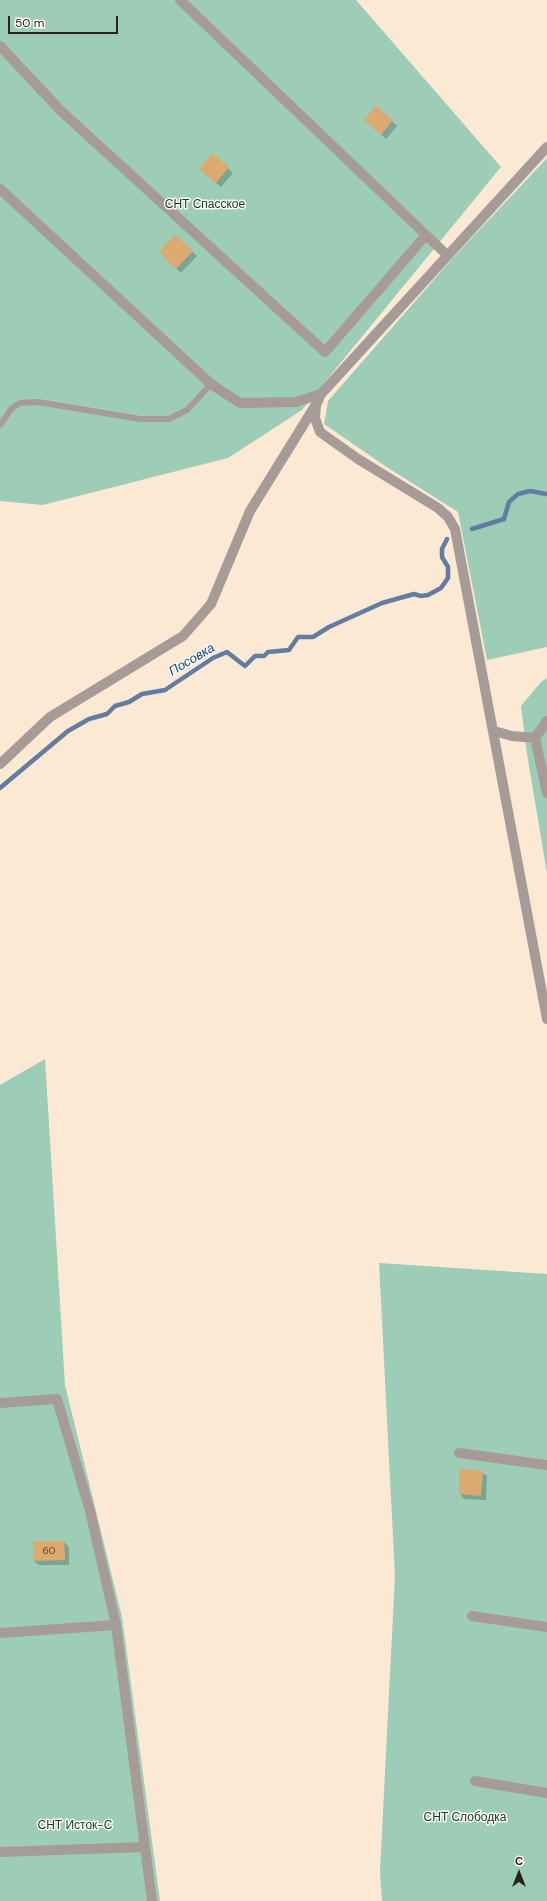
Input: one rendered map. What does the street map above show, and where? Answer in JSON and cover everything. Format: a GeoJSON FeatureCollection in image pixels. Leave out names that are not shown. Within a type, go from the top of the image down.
{"type":"FeatureCollection","features":[{"type":"Feature","properties":{"kind":"street"},"geometry":{"type":"LineString","coordinates":[[180,0],[447,255]]}},
{"type":"Feature","properties":{"kind":"street"},"geometry":{"type":"LineString","coordinates":[[0,46],[61,111],[325,352],[426,236]]}},
{"type":"Feature","properties":{"kind":"street"},"geometry":{"type":"LineString","coordinates":[[0,764],[50,717],[183,636],[211,604],[250,511],[316,405],[321,394],[547,147]]}},
{"type":"Feature","properties":{"kind":"street"},"geometry":{"type":"LineString","coordinates":[[0,189],[211,384],[240,403],[296,402],[321,394]]}},
{"type":"Feature","properties":{"kind":"street"},"geometry":{"type":"LineString","coordinates":[[316,405],[316,418],[320,432],[358,459],[438,508],[448,517],[455,529],[547,1019]]}},
{"type":"Feature","properties":{"kind":"street"},"geometry":{"type":"LineString","coordinates":[[547,721],[535,738],[547,793]]}},
{"type":"Feature","properties":{"kind":"street"},"geometry":{"type":"LineString","coordinates":[[494,731],[512,736],[535,738]]}},
{"type":"Feature","properties":{"kind":"street"},"geometry":{"type":"LineString","coordinates":[[0,1403],[57,1400],[90,1511],[116,1625],[152,1901]]}},
{"type":"Feature","properties":{"kind":"street"},"geometry":{"type":"LineString","coordinates":[[459,1453],[547,1465]]}},
{"type":"Feature","properties":{"kind":"street"},"geometry":{"type":"LineString","coordinates":[[472,1616],[547,1627]]}},
{"type":"Feature","properties":{"kind":"street"},"geometry":{"type":"LineString","coordinates":[[0,1633],[116,1625]]}},
{"type":"Feature","properties":{"kind":"street"},"geometry":{"type":"LineString","coordinates":[[475,1781],[547,1793]]}},
{"type":"Feature","properties":{"kind":"street"},"geometry":{"type":"LineString","coordinates":[[0,1852],[145,1847]]}},
{"type":"Feature","properties":{"kind":"lane"},"geometry":{"type":"LineString","coordinates":[[0,425],[12,408],[20,403],[38,402],[140,419],[169,419],[187,410],[211,384]]}},
{"type":"Feature","properties":{"kind":"green space","name":"СНТ Спасское"},"geometry":{"type":"Polygon","coordinates":[[[0,0],[356,0],[501,167],[302,410],[228,458],[43,505],[0,501],[0,0]]]}},
{"type":"Feature","properties":{"kind":"green space"},"geometry":{"type":"Polygon","coordinates":[[[547,158],[547,647],[487,660],[458,512],[385,466],[324,424],[328,401],[451,260],[547,158]]]}},
{"type":"Feature","properties":{"kind":"green space"},"geometry":{"type":"Polygon","coordinates":[[[547,678],[547,873],[527,754],[521,706],[541,682],[547,678]]]}},
{"type":"Feature","properties":{"kind":"green space","name":"СНТ Исток-С"},"geometry":{"type":"Polygon","coordinates":[[[45,1059],[65,1385],[122,1617],[160,1901],[0,1901],[0,1085],[45,1059]]]}},
{"type":"Feature","properties":{"kind":"green space","name":"СНТ Слободка"},"geometry":{"type":"Polygon","coordinates":[[[379,1263],[547,1274],[547,1901],[382,1901],[380,1871],[395,1576],[379,1263]]]}},
{"type":"Feature","properties":{"kind":"building"},"geometry":{"type":"Polygon","coordinates":[[[376,106],[393,120],[381,135],[364,120],[376,106]]]}},
{"type":"Feature","properties":{"kind":"building"},"geometry":{"type":"Polygon","coordinates":[[[212,153],[229,167],[216,183],[199,169],[212,153]]]}},
{"type":"Feature","properties":{"kind":"building"},"geometry":{"type":"Polygon","coordinates":[[[175,235],[193,251],[176,269],[159,252],[175,235]]]}},
{"type":"Feature","properties":{"kind":"building"},"geometry":{"type":"Polygon","coordinates":[[[460,1469],[483,1471],[481,1496],[459,1494],[460,1469]]]}},
{"type":"Feature","properties":{"kind":"building"},"geometry":{"type":"Polygon","coordinates":[[[33,1541],[64,1541],[65,1560],[33,1561],[33,1541]]]}},
{"type":"Feature","properties":{"kind":"waterway","name":"Посовка"},"geometry":{"type":"LineString","coordinates":[[472,529],[504,519],[509,502],[518,494],[530,491],[547,494]]}},
{"type":"Feature","properties":{"kind":"waterway","name":"Посовка"},"geometry":{"type":"LineString","coordinates":[[0,788],[68,731],[89,719],[107,714],[115,706],[129,702],[142,694],[165,690],[213,658],[227,652],[245,666],[255,656],[264,656],[268,652],[289,650],[298,637],[313,637],[329,627],[382,603],[414,594],[421,596],[428,595],[441,588],[448,578],[448,567],[442,557],[442,549],[447,539]]}}]}
